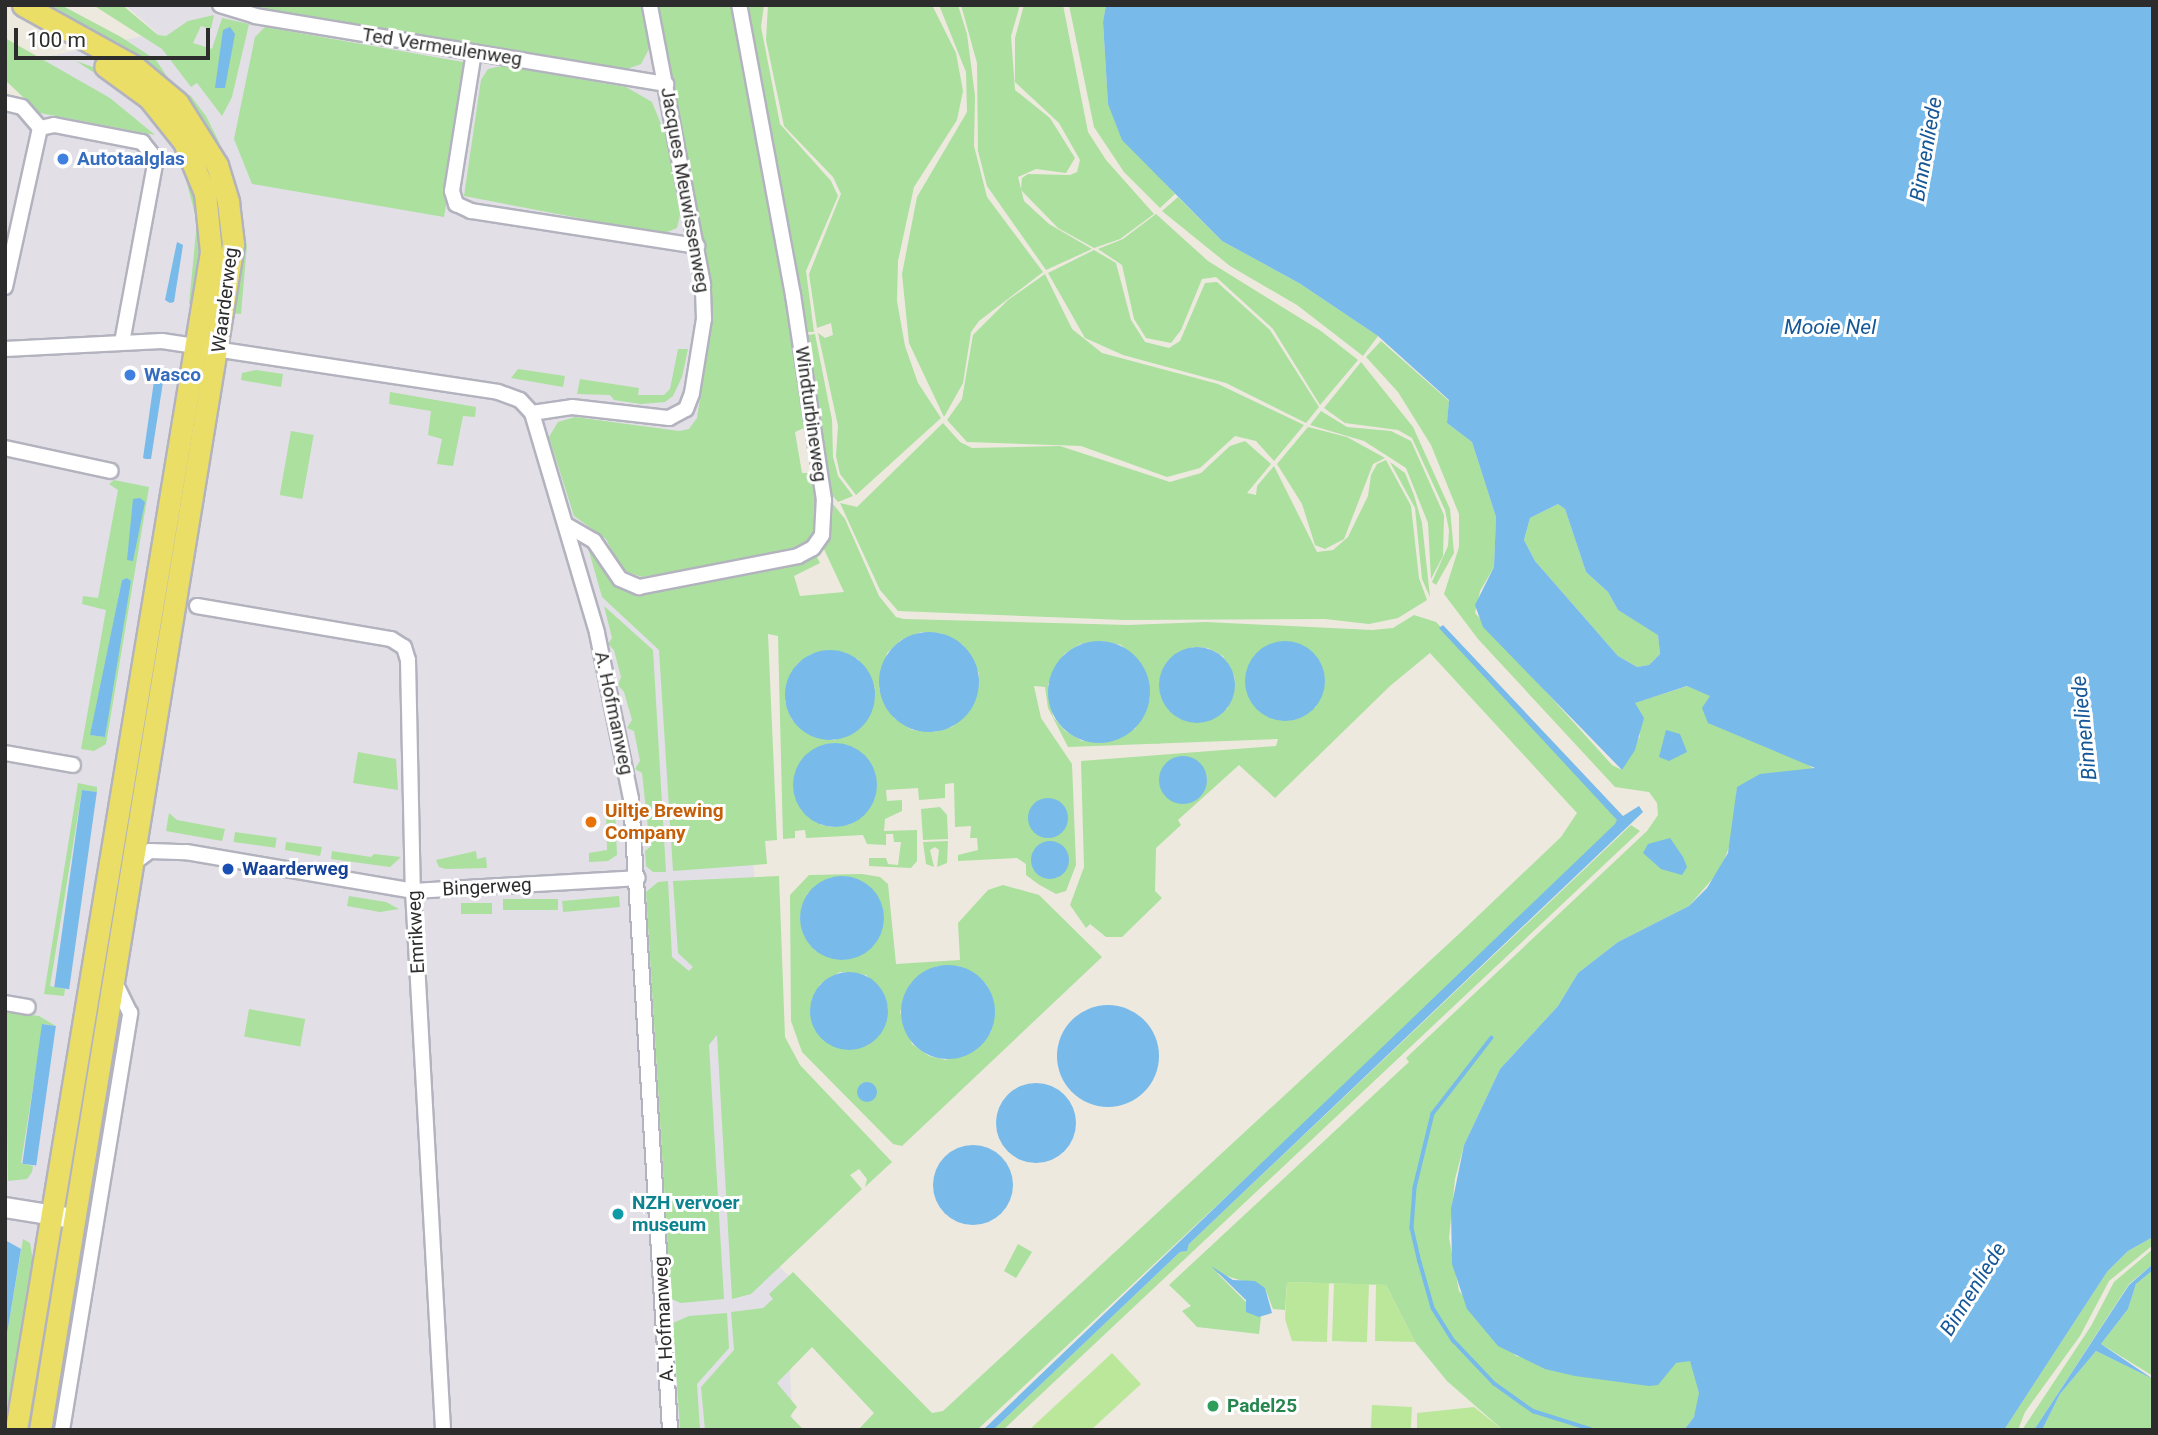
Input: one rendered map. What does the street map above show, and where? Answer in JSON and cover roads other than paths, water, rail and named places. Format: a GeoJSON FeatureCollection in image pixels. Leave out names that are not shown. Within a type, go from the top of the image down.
{"type":"FeatureCollection","features":[{"type":"Feature","properties":{"kind":"main road","name":"Waarderweg"},"geometry":{"type":"LineString","coordinates":[[23,5],[147,76],[177,102],[206,142],[226,191],[233,234],[219,349],[40,1430]]}},
{"type":"Feature","properties":{"kind":"main road","name":"Waarderweg"},"geometry":{"type":"LineString","coordinates":[[5,11],[129,81],[159,109],[184,142],[205,193],[211,231],[196,346],[16,1430]]}},
{"type":"Feature","properties":{"kind":"street","name":"Ted Vermeulenweg"},"geometry":{"type":"LineString","coordinates":[[220,5],[255,16],[666,85]]}},
{"type":"Feature","properties":{"kind":"street","name":"Jacques Meuwissenweg"},"geometry":{"type":"LineString","coordinates":[[532,413],[572,407],[650,418],[680,414],[692,393],[703,333],[705,297],[698,246],[650,5]]}},
{"type":"Feature","properties":{"kind":"street","name":"Windturbineweg"},"geometry":{"type":"LineString","coordinates":[[568,526],[594,541],[620,579],[639,587],[798,556],[813,548],[822,535],[824,500],[793,295],[739,5]]}},
{"type":"Feature","properties":{"kind":"street"},"geometry":{"type":"LineString","coordinates":[[474,52],[452,191],[456,204],[471,211],[698,246]]}},
{"type":"Feature","properties":{"kind":"street"},"geometry":{"type":"LineString","coordinates":[[5,103],[22,107],[40,128]]}},
{"type":"Feature","properties":{"kind":"street"},"geometry":{"type":"LineString","coordinates":[[40,128],[54,125],[130,139],[152,149],[156,159],[122,342]]}},
{"type":"Feature","properties":{"kind":"street"},"geometry":{"type":"LineString","coordinates":[[5,287],[40,128]]}},
{"type":"Feature","properties":{"kind":"street"},"geometry":{"type":"LineString","coordinates":[[5,349],[122,342],[196,346],[506,394],[532,413]]}},
{"type":"Feature","properties":{"kind":"street","name":"A. Hofmanweg"},"geometry":{"type":"LineString","coordinates":[[532,413],[568,526],[618,723],[638,878],[670,1430]]}},
{"type":"Feature","properties":{"kind":"street"},"geometry":{"type":"LineString","coordinates":[[5,448],[111,471]]}},
{"type":"Feature","properties":{"kind":"street","name":"Emrikweg"},"geometry":{"type":"LineString","coordinates":[[197,607],[391,639],[404,648],[413,891],[443,1430]]}},
{"type":"Feature","properties":{"kind":"street"},"geometry":{"type":"LineString","coordinates":[[5,753],[73,765]]}},
{"type":"Feature","properties":{"kind":"street","name":"Bingerweg"},"geometry":{"type":"LineString","coordinates":[[134,863],[150,851],[186,852],[413,891],[638,878]]}},
{"type":"Feature","properties":{"kind":"street"},"geometry":{"type":"LineString","coordinates":[[62,1430],[130,1013],[114,980]]}},
{"type":"Feature","properties":{"kind":"street"},"geometry":{"type":"LineString","coordinates":[[5,1003],[27,1007]]}},
{"type":"Feature","properties":{"kind":"street"},"geometry":{"type":"LineString","coordinates":[[5,1208],[75,1219]]}},
{"type":"Feature","properties":{"kind":"water","name":"Mooie Nel"},"geometry":{"type":"Polygon","coordinates":[[[1106,5],[2153,5],[2153,1237],[2128,1251],[2107,1272],[2004,1430],[1684,1430],[1694,1417],[1699,1393],[1690,1361],[1676,1363],[1658,1385],[1575,1376],[1545,1369],[1498,1346],[1467,1309],[1452,1264],[1451,1209],[1464,1145],[1500,1069],[1558,1006],[1578,973],[1618,942],[1689,906],[1707,888],[1728,853],[1737,787],[1760,774],[1815,768],[1708,723],[1702,708],[1710,696],[1687,686],[1635,703],[1644,718],[1635,750],[1622,770],[1483,627],[1475,605],[1494,567],[1496,517],[1472,442],[1447,423],[1449,400],[1378,336],[1299,283],[1222,241],[1122,140],[1108,104],[1103,22],[1106,5]],[[1558,504],[1530,518],[1524,540],[1535,561],[1618,656],[1637,667],[1649,665],[1660,654],[1658,635],[1618,610],[1608,592],[1586,572],[1565,509],[1558,504]]]}},
{"type":"Feature","properties":{"kind":"water"},"geometry":{"type":"Polygon","coordinates":[[[230,27],[235,34],[225,88],[215,88],[223,30],[230,27]]]}},
{"type":"Feature","properties":{"kind":"water"},"geometry":{"type":"Polygon","coordinates":[[[177,242],[183,245],[174,302],[170,303],[165,300],[177,242]]]}},
{"type":"Feature","properties":{"kind":"water"},"geometry":{"type":"Polygon","coordinates":[[[154,381],[163,382],[151,459],[146,459],[143,458],[154,381]]]}},
{"type":"Feature","properties":{"kind":"water"},"geometry":{"type":"Polygon","coordinates":[[[140,498],[145,502],[133,561],[127,560],[133,499],[140,498]]]}},
{"type":"Feature","properties":{"kind":"water"},"geometry":{"type":"Polygon","coordinates":[[[127,578],[131,581],[105,737],[90,735],[122,580],[127,578]]]}},
{"type":"Feature","properties":{"kind":"water"},"geometry":{"type":"Polygon","coordinates":[[[1443,625],[1623,816],[1639,806],[1643,812],[1189,1244],[1187,1251],[1180,1252],[993,1430],[983,1430],[1615,824],[1617,820],[1439,628],[1443,625]]]}},
{"type":"Feature","properties":{"kind":"water"},"geometry":{"type":"Polygon","coordinates":[[[919,632],[939,632],[965,646],[976,663],[979,682],[976,701],[965,718],[939,732],[919,732],[901,724],[887,710],[879,692],[879,672],[887,654],[901,640],[919,632]]]}},
{"type":"Feature","properties":{"kind":"water"},"geometry":{"type":"Polygon","coordinates":[[[1099,641],[1119,644],[1142,663],[1147,672],[1150,692],[1147,712],[1128,735],[1119,740],[1099,743],[1079,740],[1056,721],[1051,712],[1048,692],[1051,672],[1070,649],[1079,644],[1099,641]]]}},
{"type":"Feature","properties":{"kind":"water"},"geometry":{"type":"Polygon","coordinates":[[[1285,641],[1300,644],[1313,653],[1322,666],[1325,681],[1322,696],[1313,709],[1300,718],[1285,721],[1270,718],[1257,709],[1248,696],[1245,681],[1248,666],[1257,653],[1270,644],[1285,641]]]}},
{"type":"Feature","properties":{"kind":"water"},"geometry":{"type":"Polygon","coordinates":[[[1197,647],[1212,650],[1224,658],[1232,670],[1235,685],[1232,700],[1224,712],[1212,720],[1197,723],[1182,720],[1170,712],[1162,700],[1159,685],[1162,670],[1170,658],[1182,650],[1197,647]]]}},
{"type":"Feature","properties":{"kind":"water"},"geometry":{"type":"Polygon","coordinates":[[[830,650],[847,653],[862,663],[872,678],[875,695],[872,712],[862,727],[847,737],[830,740],[813,737],[798,727],[788,712],[785,695],[788,678],[798,663],[813,653],[830,650]]]}},
{"type":"Feature","properties":{"kind":"water"},"geometry":{"type":"Polygon","coordinates":[[[1666,730],[1680,734],[1687,752],[1669,761],[1659,757],[1666,730]]]}},
{"type":"Feature","properties":{"kind":"water"},"geometry":{"type":"Polygon","coordinates":[[[835,743],[851,746],[865,755],[874,769],[877,785],[874,801],[865,815],[851,824],[835,827],[819,824],[805,815],[796,801],[793,785],[796,769],[805,755],[819,746],[835,743]]]}},
{"type":"Feature","properties":{"kind":"water"},"geometry":{"type":"Polygon","coordinates":[[[1183,756],[1200,763],[1207,780],[1200,797],[1183,804],[1166,797],[1159,780],[1166,763],[1183,756]]]}},
{"type":"Feature","properties":{"kind":"water"},"geometry":{"type":"Polygon","coordinates":[[[82,790],[97,792],[69,989],[54,987],[82,790]]]}},
{"type":"Feature","properties":{"kind":"water"},"geometry":{"type":"Polygon","coordinates":[[[1048,798],[1062,804],[1068,818],[1062,832],[1048,838],[1034,832],[1028,818],[1034,804],[1048,798]]]}},
{"type":"Feature","properties":{"kind":"water"},"geometry":{"type":"Polygon","coordinates":[[[1670,838],[1687,867],[1682,875],[1661,869],[1643,853],[1648,844],[1670,838]]]}},
{"type":"Feature","properties":{"kind":"water"},"geometry":{"type":"Polygon","coordinates":[[[1050,841],[1063,847],[1069,860],[1063,873],[1050,879],[1037,873],[1031,860],[1037,847],[1050,841]]]}},
{"type":"Feature","properties":{"kind":"water"},"geometry":{"type":"Polygon","coordinates":[[[842,876],[858,879],[872,888],[881,902],[884,918],[881,934],[872,948],[858,957],[842,960],[826,957],[812,948],[803,934],[800,918],[803,902],[812,888],[826,879],[842,876]]]}},
{"type":"Feature","properties":{"kind":"water"},"geometry":{"type":"Polygon","coordinates":[[[948,965],[966,968],[981,979],[992,994],[995,1012],[992,1030],[981,1045],[966,1056],[948,1059],[930,1056],[915,1045],[904,1030],[901,1012],[904,994],[915,979],[930,968],[948,965]]]}},
{"type":"Feature","properties":{"kind":"water"},"geometry":{"type":"Polygon","coordinates":[[[849,972],[864,975],[877,983],[885,996],[888,1011],[885,1026],[877,1039],[864,1047],[849,1050],[834,1047],[821,1039],[813,1026],[810,1011],[813,996],[821,983],[834,975],[849,972]]]}},
{"type":"Feature","properties":{"kind":"water"},"geometry":{"type":"Polygon","coordinates":[[[1108,1005],[1128,1009],[1144,1020],[1155,1036],[1159,1056],[1155,1076],[1144,1092],[1128,1103],[1108,1107],[1088,1103],[1072,1092],[1061,1076],[1057,1056],[1061,1036],[1072,1020],[1088,1009],[1108,1005]]]}},
{"type":"Feature","properties":{"kind":"water"},"geometry":{"type":"Polygon","coordinates":[[[42,1024],[56,1026],[36,1166],[22,1164],[42,1024]]]}},
{"type":"Feature","properties":{"kind":"water"},"geometry":{"type":"Polygon","coordinates":[[[867,1082],[874,1085],[877,1092],[874,1099],[867,1102],[860,1099],[857,1092],[860,1085],[867,1082]]]}},
{"type":"Feature","properties":{"kind":"water"},"geometry":{"type":"Polygon","coordinates":[[[1036,1083],[1051,1086],[1064,1095],[1073,1108],[1076,1123],[1073,1138],[1064,1151],[1051,1160],[1036,1163],[1021,1160],[1008,1151],[999,1138],[996,1123],[999,1108],[1008,1095],[1021,1086],[1036,1083]]]}},
{"type":"Feature","properties":{"kind":"water"},"geometry":{"type":"Polygon","coordinates":[[[973,1145],[988,1148],[1001,1157],[1010,1170],[1013,1185],[1010,1200],[1001,1213],[988,1222],[973,1225],[958,1222],[945,1213],[936,1200],[933,1185],[936,1170],[945,1157],[958,1148],[973,1145]]]}},
{"type":"Feature","properties":{"kind":"water"},"geometry":{"type":"Polygon","coordinates":[[[5,1240],[21,1249],[5,1346],[5,1240]]]}},
{"type":"Feature","properties":{"kind":"water"},"geometry":{"type":"Polygon","coordinates":[[[2153,1264],[2153,1270],[2136,1284],[2128,1309],[2101,1344],[2153,1379],[2096,1351],[2060,1394],[2042,1430],[2034,1430],[2129,1285],[2153,1264]]]}},
{"type":"Feature","properties":{"kind":"water"},"geometry":{"type":"Polygon","coordinates":[[[1211,1266],[1233,1280],[1255,1281],[1265,1288],[1272,1313],[1259,1317],[1246,1312],[1246,1300],[1211,1266]]]}},
{"type":"Feature","properties":{"kind":"waterway"},"geometry":{"type":"LineString","coordinates":[[1492,1038],[1433,1114],[1415,1188],[1412,1228],[1420,1262],[1433,1308],[1454,1341],[1495,1384],[1533,1411],[1590,1429]]}},
{"type":"Feature","properties":{"kind":"place","name":"Autotaalglas"},"geometry":{"type":"Point","coordinates":[63,159]}},
{"type":"Feature","properties":{"kind":"place","name":"Wasco"},"geometry":{"type":"Point","coordinates":[130,375]}},
{"type":"Feature","properties":{"kind":"place","name":"Uiltje Brewing Company"},"geometry":{"type":"Point","coordinates":[591,822]}},
{"type":"Feature","properties":{"kind":"place","name":"Waarderweg"},"geometry":{"type":"Point","coordinates":[228,869]}},
{"type":"Feature","properties":{"kind":"place","name":"NZH vervoer museum"},"geometry":{"type":"Point","coordinates":[618,1214]}},
{"type":"Feature","properties":{"kind":"place","name":"Padel25"},"geometry":{"type":"Point","coordinates":[1213,1406]}},
{"type":"Feature","properties":{"kind":"water label","name":"Binnenliede"},"geometry":{"type":"Point","coordinates":[1926,149]}},
{"type":"Feature","properties":{"kind":"water label","name":"Binnenliede"},"geometry":{"type":"Point","coordinates":[2084,728]}},
{"type":"Feature","properties":{"kind":"water label","name":"Binnenliede"},"geometry":{"type":"Point","coordinates":[1973,1289]}}]}
